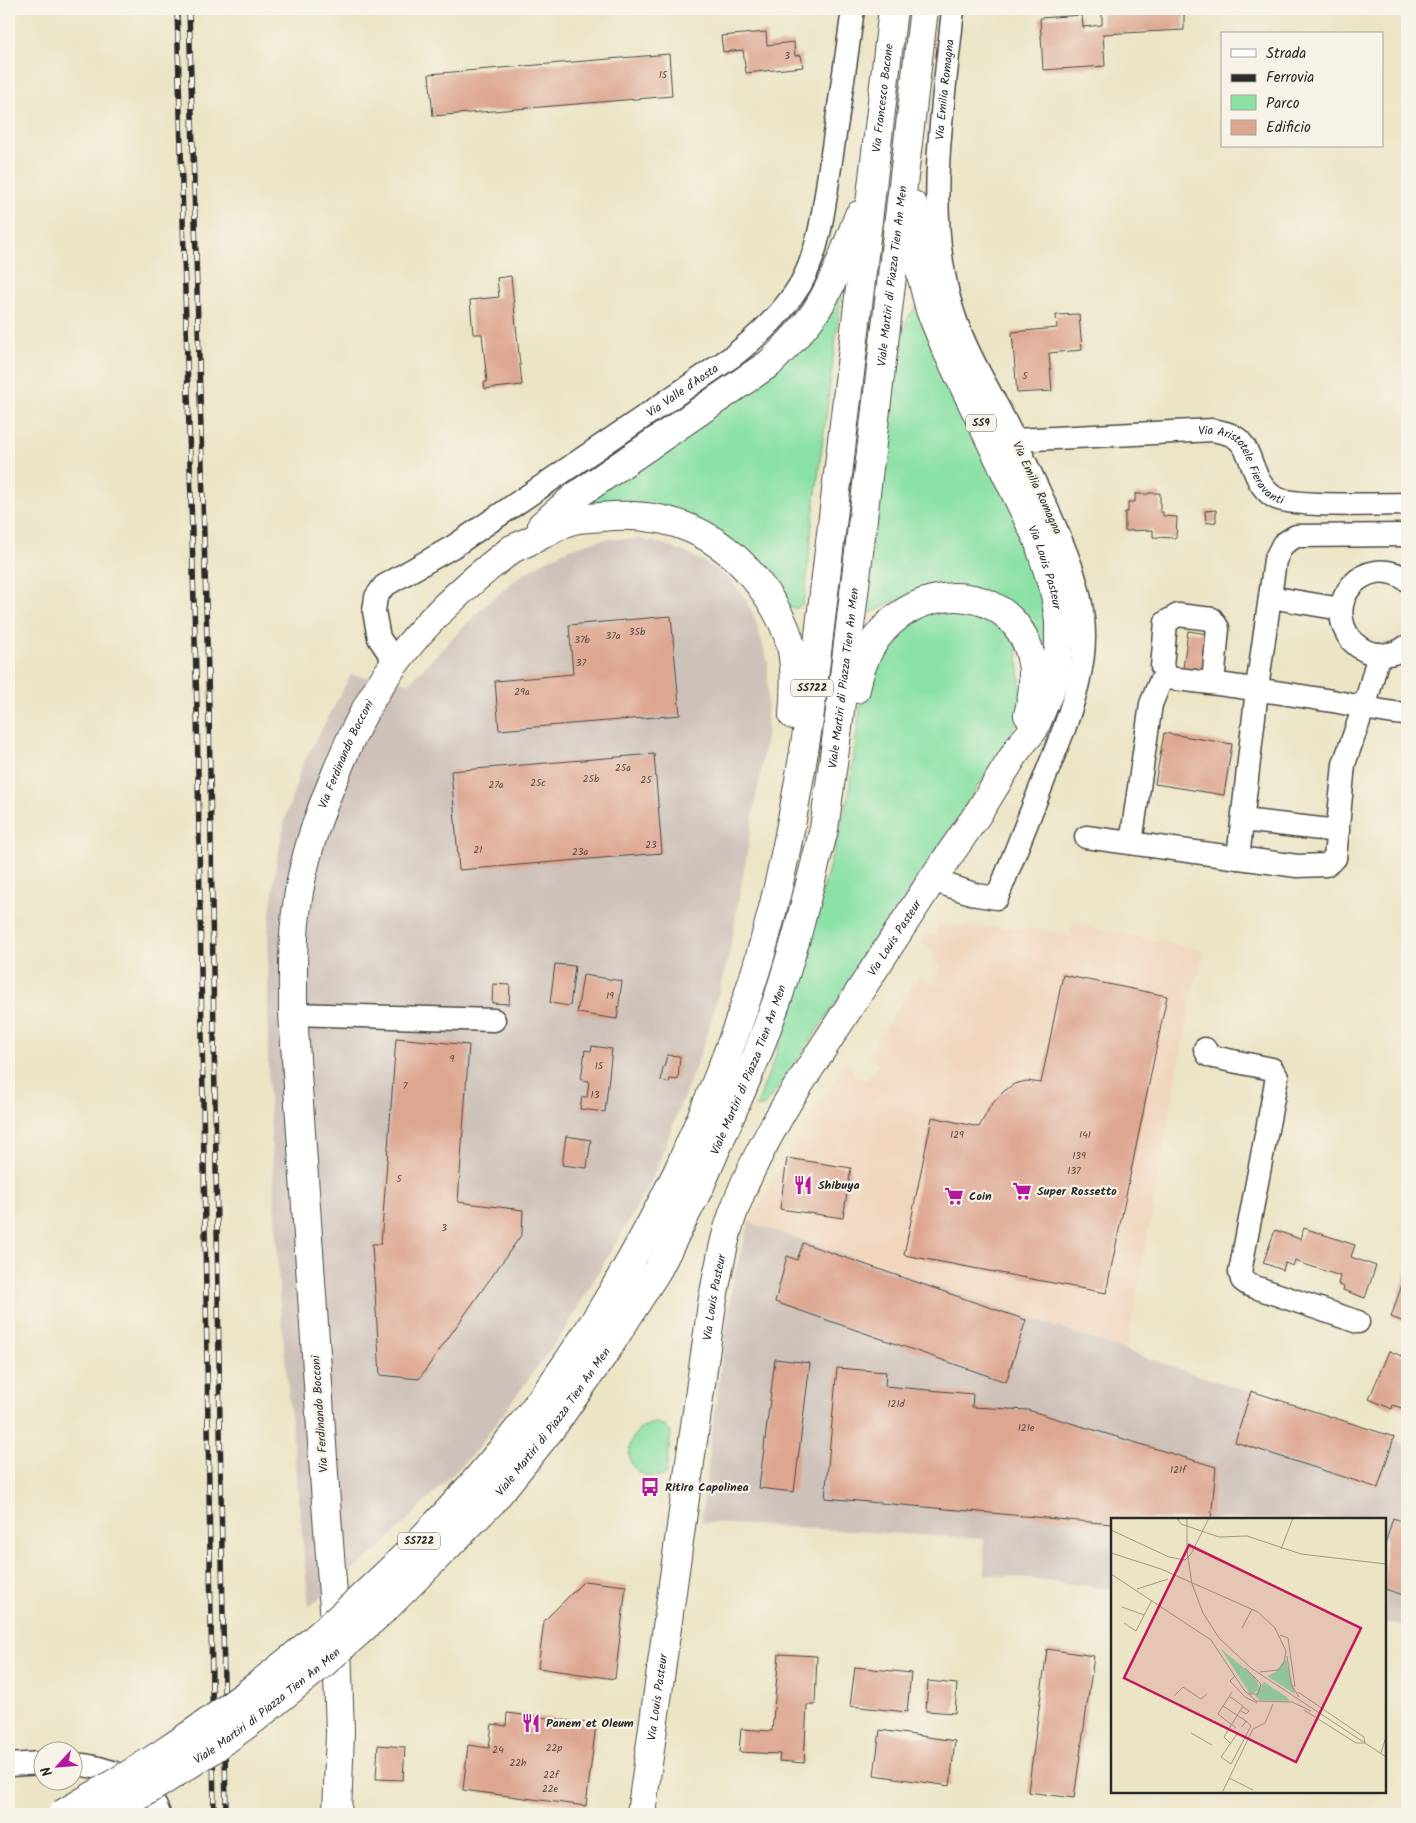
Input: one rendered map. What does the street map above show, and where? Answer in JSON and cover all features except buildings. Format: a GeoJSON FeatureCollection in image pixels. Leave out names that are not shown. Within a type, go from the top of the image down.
{"type":"FeatureCollection","features":[{"type":"Feature","properties":{"kind":"main road","name":"Via Francesco Bacone"},"geometry":{"type":"LineString","coordinates":[[872,186],[893,9]]}},
{"type":"Feature","properties":{"kind":"main road","name":"SS9"},"geometry":{"type":"LineString","coordinates":[[915,86],[924,9]]}},
{"type":"Feature","properties":{"kind":"main road","name":"Viale Martiri di Piazza Tien An Men"},"geometry":{"type":"LineString","coordinates":[[111,1814],[212,1750],[253,1720],[325,1662],[387,1607],[492,1502],[553,1426],[606,1351],[658,1269],[700,1186],[757,1055],[779,995],[797,935],[824,829],[915,86]]}},
{"type":"Feature","properties":{"kind":"main road","name":"Via Louis Pasteur"},"geometry":{"type":"LineString","coordinates":[[641,1814],[712,1304],[725,1239],[734,1212],[773,1126],[932,880],[979,812],[1019,747],[1034,729],[1043,710],[1056,672],[1059,621],[1055,594],[1038,540],[946,349],[930,310],[922,284],[917,258],[913,210],[918,135],[915,86]]}},
{"type":"Feature","properties":{"kind":"main road"},"geometry":{"type":"LineString","coordinates":[[512,549],[577,495],[770,363],[792,341],[814,313],[830,286],[872,186]]}},
{"type":"Feature","properties":{"kind":"main road","name":"Viale Martiri di Piazza Tien An Men"},"geometry":{"type":"LineString","coordinates":[[62,1814],[162,1754],[267,1677],[329,1626],[427,1533],[504,1446],[580,1344],[632,1258],[677,1173],[732,1044],[760,955],[792,818],[809,720],[872,186]]}},
{"type":"Feature","properties":{"kind":"main road"},"geometry":{"type":"LineString","coordinates":[[512,549],[572,520],[608,516],[642,516],[685,526],[706,536],[732,553],[752,574],[770,599],[783,622],[791,647],[794,672],[793,712],[788,754],[774,838],[772,908]]}},
{"type":"Feature","properties":{"kind":"main road","name":"Via Ferdinando Bocconi"},"geometry":{"type":"LineString","coordinates":[[337,1814],[340,1732],[337,1647],[293,1014],[292,946],[297,903],[305,860],[318,816],[351,737],[396,662],[461,590],[512,549]]}},
{"type":"Feature","properties":{"kind":"main road","name":"SS722"},"geometry":{"type":"LineString","coordinates":[[824,829],[834,806],[840,784],[858,678],[864,659],[878,634],[910,608],[946,597],[964,597],[980,600],[994,606],[1017,627],[1030,652],[1034,678],[1031,702],[1019,747]]}},
{"type":"Feature","properties":{"kind":"street","name":"Via Valle d'Aosta"},"geometry":{"type":"LineString","coordinates":[[396,662],[379,638],[374,611],[376,598],[384,586],[454,546],[733,356],[770,324],[785,308],[800,284],[814,255],[827,185],[853,9]]}},
{"type":"Feature","properties":{"kind":"street","name":"Via Emilia Romagna"},"geometry":{"type":"LineString","coordinates":[[932,880],[977,895],[997,898],[1073,703],[1084,637],[1080,602],[1064,544],[1015,440],[965,343],[949,299],[940,254],[936,212],[937,175],[953,9]]}},
{"type":"Feature","properties":{"kind":"street","name":"Via Aristotele Fieravanti"},"geometry":{"type":"LineString","coordinates":[[1015,440],[1213,430],[1235,437],[1240,442],[1245,448],[1257,478],[1265,489],[1276,498],[1307,504],[1407,504]]}},
{"type":"Feature","properties":{"kind":"street"},"geometry":{"type":"LineString","coordinates":[[1238,858],[1257,688],[1275,560],[1283,544],[1296,536],[1398,535],[1386,571]]}},
{"type":"Feature","properties":{"kind":"street"},"geometry":{"type":"LineString","coordinates":[[1407,580],[1400,575],[1386,571],[1365,575],[1348,588],[1341,609],[1342,622],[1346,634],[1355,644],[1366,651],[1391,654],[1407,646]]}},
{"type":"Feature","properties":{"kind":"street"},"geometry":{"type":"LineString","coordinates":[[1270,598],[1341,609]]}},
{"type":"Feature","properties":{"kind":"street"},"geometry":{"type":"LineString","coordinates":[[1168,678],[1162,667],[1166,622],[1178,615],[1212,619],[1218,628],[1212,683]]}},
{"type":"Feature","properties":{"kind":"street"},"geometry":{"type":"LineString","coordinates":[[1086,837],[1297,866],[1326,865],[1335,858],[1344,764],[1364,707],[1379,654]]}},
{"type":"Feature","properties":{"kind":"street"},"geometry":{"type":"LineString","coordinates":[[1131,843],[1151,704],[1160,682],[1168,678],[1257,688],[1395,714],[1407,714]]}},
{"type":"Feature","properties":{"kind":"street"},"geometry":{"type":"LineString","coordinates":[[1243,820],[1338,831]]}},
{"type":"Feature","properties":{"kind":"street"},"geometry":{"type":"LineString","coordinates":[[293,1014],[494,1020]]}},
{"type":"Feature","properties":{"kind":"street"},"geometry":{"type":"LineString","coordinates":[[1205,1049],[1208,1055],[1213,1057],[1272,1070],[1277,1077],[1240,1272],[1242,1280],[1249,1285],[1358,1322]]}},
{"type":"Feature","properties":{"kind":"street"},"geometry":{"type":"LineString","coordinates":[[9,1765],[32,1764]]}},
{"type":"Feature","properties":{"kind":"street"},"geometry":{"type":"LineString","coordinates":[[82,1765],[95,1767],[135,1783],[149,1795],[159,1814]]}},
{"type":"Feature","properties":{"kind":"shaded area"},"geometry":{"type":"Polygon","coordinates":[[[608,539],[637,539],[666,545],[691,555],[715,569],[732,582],[746,600],[755,618],[768,663],[767,731],[746,859],[729,955],[705,1042],[651,1182],[566,1328],[477,1449],[381,1547],[309,1607],[280,1304],[268,1072],[268,931],[276,866],[285,820],[302,766],[351,675],[409,683],[476,614],[518,578],[543,562],[569,549],[608,539]]]}},
{"type":"Feature","properties":{"kind":"shaded area"},"geometry":{"type":"Polygon","coordinates":[[[1073,923],[1205,951],[1192,993],[1126,1351],[749,1222],[817,1106],[848,1061],[853,1074],[858,1079],[867,1080],[879,1064],[868,1055],[919,976],[932,984],[942,966],[931,960],[935,955],[921,941],[926,933],[936,937],[937,925],[1050,930],[1070,937],[1073,923]]]}},
{"type":"Feature","properties":{"kind":"shaded area"},"geometry":{"type":"Polygon","coordinates":[[[749,1222],[1407,1445],[1407,1625],[1386,1622],[1386,1518],[1111,1518],[1111,1589],[985,1574],[984,1539],[701,1522],[733,1282],[749,1222]]]}},
{"type":"Feature","properties":{"kind":"green space"},"geometry":{"type":"Polygon","coordinates":[[[837,295],[841,298],[812,524],[805,596],[802,604],[797,608],[789,608],[730,541],[571,512],[837,295]]]}},
{"type":"Feature","properties":{"kind":"green space"},"geometry":{"type":"Polygon","coordinates":[[[919,304],[1015,514],[1046,596],[1047,665],[1027,626],[923,592],[890,603],[871,613],[864,604],[897,352],[907,320],[919,304]]]}},
{"type":"Feature","properties":{"kind":"green space"},"geometry":{"type":"Polygon","coordinates":[[[985,611],[1017,645],[1022,708],[1007,743],[793,1067],[763,1107],[756,1107],[777,1052],[848,799],[860,710],[869,662],[922,612],[985,611]]]}},
{"type":"Feature","properties":{"kind":"green space"},"geometry":{"type":"Polygon","coordinates":[[[656,1423],[665,1426],[671,1432],[666,1474],[659,1477],[640,1473],[634,1467],[630,1458],[632,1440],[646,1426],[656,1423]]]}},
{"type":"Feature","properties":{"kind":"railway"},"geometry":{"type":"LineString","coordinates":[[177,9],[197,709],[214,1814]]}},
{"type":"Feature","properties":{"kind":"railway"},"geometry":{"type":"LineString","coordinates":[[189,9],[209,710],[226,1814]]}},
{"type":"Feature","properties":{"kind":"place","name":"Shibuya"},"geometry":{"type":"Point","coordinates":[803,1185]}},
{"type":"Feature","properties":{"kind":"place","name":"Super Rossetto"},"geometry":{"type":"Point","coordinates":[1022,1191]}},
{"type":"Feature","properties":{"kind":"place","name":"Coin"},"geometry":{"type":"Point","coordinates":[954,1196]}},
{"type":"Feature","properties":{"kind":"place","name":"Ritiro Capolinea"},"geometry":{"type":"Point","coordinates":[650,1487]}},
{"type":"Feature","properties":{"kind":"place","name":"Panem et Oleum"},"geometry":{"type":"Point","coordinates":[531,1723]}}]}
